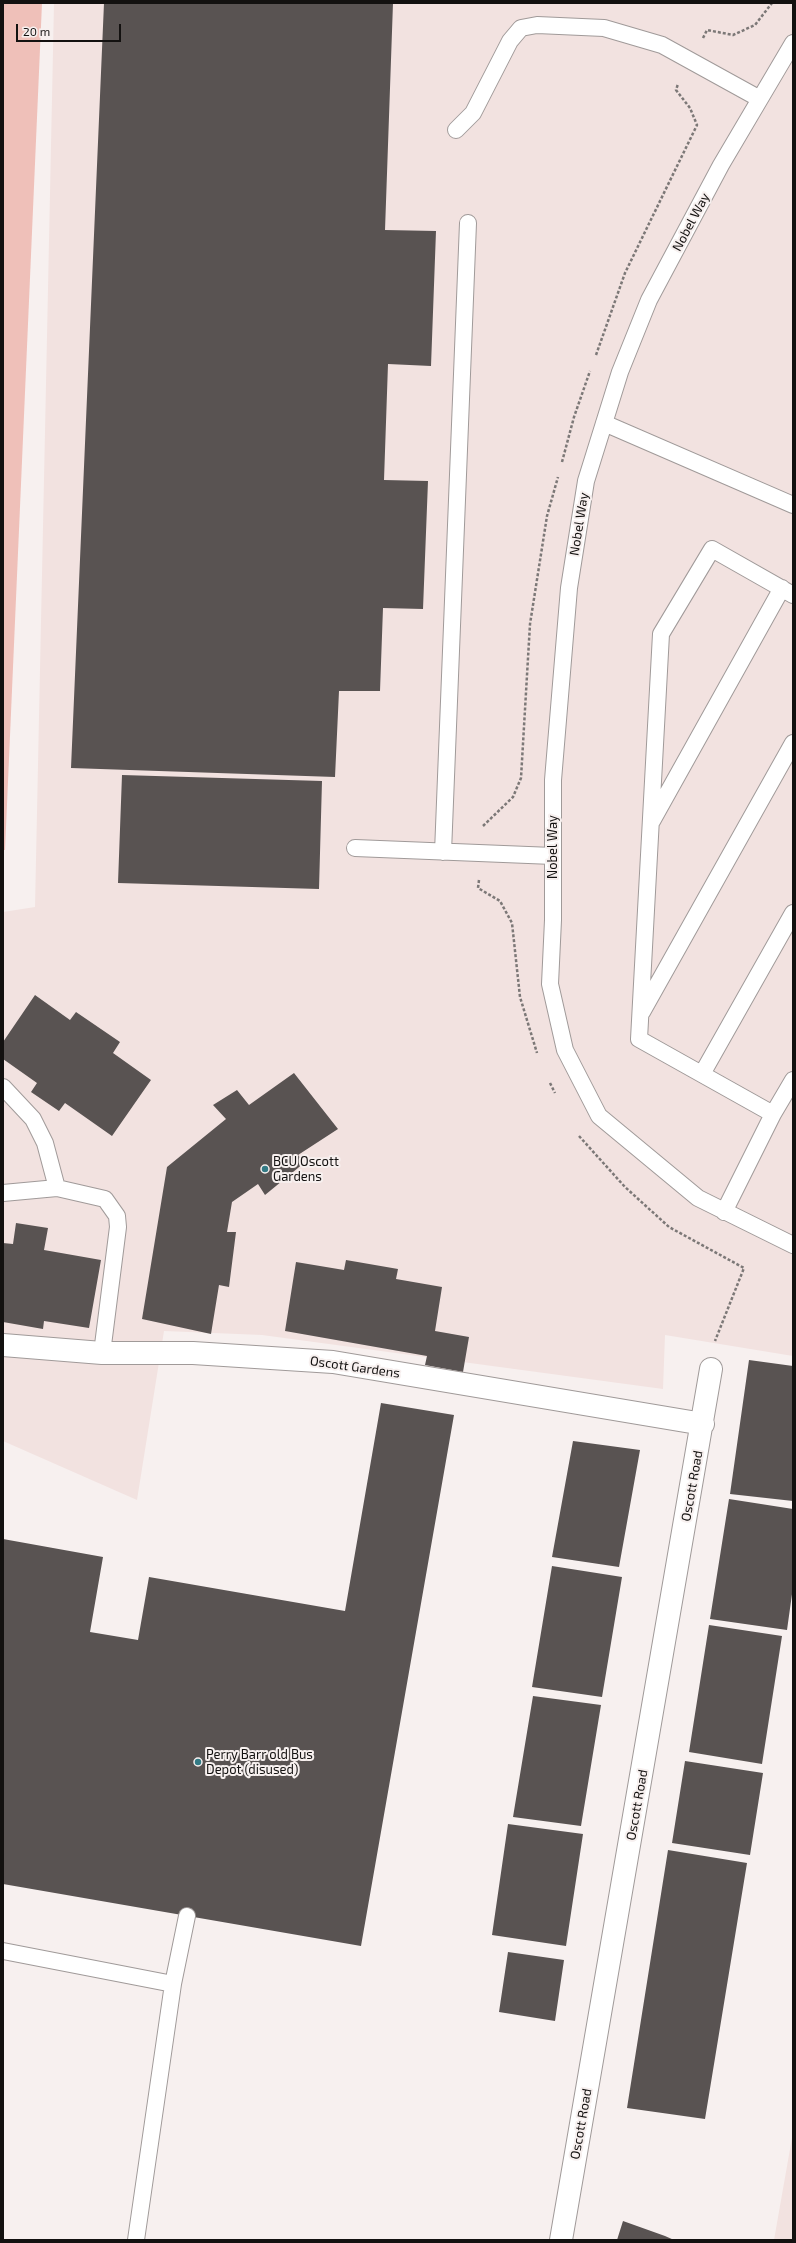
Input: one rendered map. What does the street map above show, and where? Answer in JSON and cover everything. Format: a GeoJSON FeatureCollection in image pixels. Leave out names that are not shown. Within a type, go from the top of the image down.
{"type":"FeatureCollection","features":[{"type":"Feature","properties":{"kind":"street","name":"Oscott Gardens"},"geometry":{"type":"LineString","coordinates":[[3,1345],[102,1353],[193,1353],[333,1362],[703,1424]]}},
{"type":"Feature","properties":{"kind":"street","name":"Oscott Road"},"geometry":{"type":"LineString","coordinates":[[561,2240],[703,1424],[711,1370]]}},
{"type":"Feature","properties":{"kind":"lane"},"geometry":{"type":"LineString","coordinates":[[456,130],[473,113],[510,40],[521,28],[537,25],[604,28],[662,45],[760,99]]}},
{"type":"Feature","properties":{"kind":"lane","name":"Nobel Way"},"geometry":{"type":"LineString","coordinates":[[793,44],[721,165],[649,300],[620,372],[586,481],[569,588],[553,780],[550,984],[565,1050],[599,1116],[698,1198],[793,1245]]}},
{"type":"Feature","properties":{"kind":"lane"},"geometry":{"type":"LineString","coordinates":[[443,852],[468,223]]}},
{"type":"Feature","properties":{"kind":"lane"},"geometry":{"type":"LineString","coordinates":[[604,423],[793,505]]}},
{"type":"Feature","properties":{"kind":"lane"},"geometry":{"type":"LineString","coordinates":[[650,825],[788,592],[712,549],[661,634],[650,825],[639,1039],[774,1114]]}},
{"type":"Feature","properties":{"kind":"lane"},"geometry":{"type":"LineString","coordinates":[[640,1016],[793,743]]}},
{"type":"Feature","properties":{"kind":"lane"},"geometry":{"type":"LineString","coordinates":[[355,848],[553,856]]}},
{"type":"Feature","properties":{"kind":"lane"},"geometry":{"type":"LineString","coordinates":[[702,1074],[793,913]]}},
{"type":"Feature","properties":{"kind":"lane"},"geometry":{"type":"LineString","coordinates":[[724,1212],[793,1080]]}},
{"type":"Feature","properties":{"kind":"lane"},"geometry":{"type":"LineString","coordinates":[[3,1087],[33,1119],[45,1143],[57,1188]]}},
{"type":"Feature","properties":{"kind":"lane"},"geometry":{"type":"LineString","coordinates":[[3,1193],[57,1188],[105,1199],[117,1216],[118,1227],[102,1353]]}},
{"type":"Feature","properties":{"kind":"lane"},"geometry":{"type":"LineString","coordinates":[[136,2240],[173,1984],[187,1916]]}},
{"type":"Feature","properties":{"kind":"lane"},"geometry":{"type":"LineString","coordinates":[[3,1951],[173,1984]]}},
{"type":"Feature","properties":{"kind":"path"},"geometry":{"type":"LineString","coordinates":[[594,359],[625,273],[697,125],[690,108],[676,90],[707,30],[733,35],[755,25],[772,3]]}},
{"type":"Feature","properties":{"kind":"path"},"geometry":{"type":"LineString","coordinates":[[538,1056],[520,997],[512,923],[500,901],[478,888],[482,827],[513,797],[521,778],[530,624],[547,516],[574,416],[592,366]]}},
{"type":"Feature","properties":{"kind":"path"},"geometry":{"type":"LineString","coordinates":[[549,1082],[556,1095]]}},
{"type":"Feature","properties":{"kind":"path"},"geometry":{"type":"LineString","coordinates":[[578,1134],[625,1187],[669,1227],[744,1268],[715,1342],[711,1370]]}},
{"type":"Feature","properties":{"kind":"shaded area"},"geometry":{"type":"Polygon","coordinates":[[[3,3],[42,3],[5,850],[3,850],[3,3]]]}},
{"type":"Feature","properties":{"kind":"shaded area"},"geometry":{"type":"Polygon","coordinates":[[[54,3],[793,3],[793,1356],[665,1335],[663,1389],[262,1335],[164,1331],[137,1500],[3,1441],[3,912],[35,907],[54,3]]]}},
{"type":"Feature","properties":{"kind":"shaded area"},"geometry":{"type":"Polygon","coordinates":[[[793,2132],[793,2240],[774,2240],[793,2132]]]}},
{"type":"Feature","properties":{"kind":"building"},"geometry":{"type":"Polygon","coordinates":[[[104,3],[393,3],[385,230],[436,231],[431,366],[388,364],[384,480],[428,481],[423,609],[383,608],[380,691],[339,691],[335,777],[71,768],[104,3]]]}},
{"type":"Feature","properties":{"kind":"building"},"geometry":{"type":"Polygon","coordinates":[[[122,775],[322,781],[319,889],[118,883],[122,775]]]}},
{"type":"Feature","properties":{"kind":"building"},"geometry":{"type":"Polygon","coordinates":[[[35,995],[70,1020],[76,1012],[120,1042],[113,1053],[151,1080],[112,1136],[65,1103],[59,1111],[31,1092],[37,1083],[3,1059],[3,1042],[35,995]]]}},
{"type":"Feature","properties":{"kind":"building"},"geometry":{"type":"Polygon","coordinates":[[[294,1073],[338,1129],[298,1155],[304,1163],[265,1195],[258,1184],[232,1202],[227,1232],[236,1232],[229,1287],[219,1285],[211,1334],[142,1319],[167,1167],[226,1119],[213,1105],[237,1090],[249,1105],[294,1073]]]}},
{"type":"Feature","properties":{"kind":"building"},"geometry":{"type":"Polygon","coordinates":[[[16,1223],[48,1228],[44,1250],[101,1260],[89,1328],[44,1321],[43,1329],[3,1322],[3,1243],[13,1244],[16,1223]]]}},
{"type":"Feature","properties":{"kind":"building"},"geometry":{"type":"Polygon","coordinates":[[[346,1260],[398,1269],[396,1279],[442,1287],[435,1331],[469,1337],[463,1372],[425,1365],[427,1356],[285,1331],[296,1262],[344,1270],[346,1260]]]}},
{"type":"Feature","properties":{"kind":"building"},"geometry":{"type":"Polygon","coordinates":[[[749,1360],[793,1366],[793,1501],[730,1494],[749,1360]]]}},
{"type":"Feature","properties":{"kind":"building","name":"Perry Barr old Bus Depot (disused)"},"geometry":{"type":"Polygon","coordinates":[[[381,1403],[454,1415],[361,1946],[3,1884],[3,1539],[103,1557],[90,1632],[138,1640],[149,1577],[345,1611],[381,1403]]]}},
{"type":"Feature","properties":{"kind":"building"},"geometry":{"type":"Polygon","coordinates":[[[573,1441],[640,1450],[619,1567],[552,1557],[573,1441]]]}},
{"type":"Feature","properties":{"kind":"building"},"geometry":{"type":"Polygon","coordinates":[[[729,1499],[793,1509],[793,1587],[787,1630],[710,1619],[729,1499]]]}},
{"type":"Feature","properties":{"kind":"building"},"geometry":{"type":"Polygon","coordinates":[[[552,1566],[622,1577],[602,1697],[532,1687],[552,1566]]]}},
{"type":"Feature","properties":{"kind":"building"},"geometry":{"type":"Polygon","coordinates":[[[709,1625],[782,1636],[762,1764],[689,1752],[709,1625]]]}},
{"type":"Feature","properties":{"kind":"building"},"geometry":{"type":"Polygon","coordinates":[[[533,1696],[601,1705],[581,1826],[513,1817],[533,1696]]]}},
{"type":"Feature","properties":{"kind":"building"},"geometry":{"type":"Polygon","coordinates":[[[685,1761],[763,1773],[750,1855],[672,1843],[685,1761]]]}},
{"type":"Feature","properties":{"kind":"building"},"geometry":{"type":"Polygon","coordinates":[[[508,1824],[583,1834],[566,1946],[492,1935],[508,1824]]]}},
{"type":"Feature","properties":{"kind":"building"},"geometry":{"type":"Polygon","coordinates":[[[668,1850],[747,1863],[705,2119],[627,2108],[668,1850]]]}},
{"type":"Feature","properties":{"kind":"building"},"geometry":{"type":"Polygon","coordinates":[[[508,1952],[564,1960],[555,2021],[499,2012],[508,1952]]]}},
{"type":"Feature","properties":{"kind":"building"},"geometry":{"type":"Polygon","coordinates":[[[623,2221],[665,2236],[674,2240],[617,2240],[623,2221]]]}},
{"type":"Feature","properties":{"kind":"place","name":"BCU Oscott Gardens"},"geometry":{"type":"Point","coordinates":[265,1169]}},
{"type":"Feature","properties":{"kind":"place","name":"Perry Barr old Bus Depot (disused)"},"geometry":{"type":"Point","coordinates":[198,1762]}}]}
